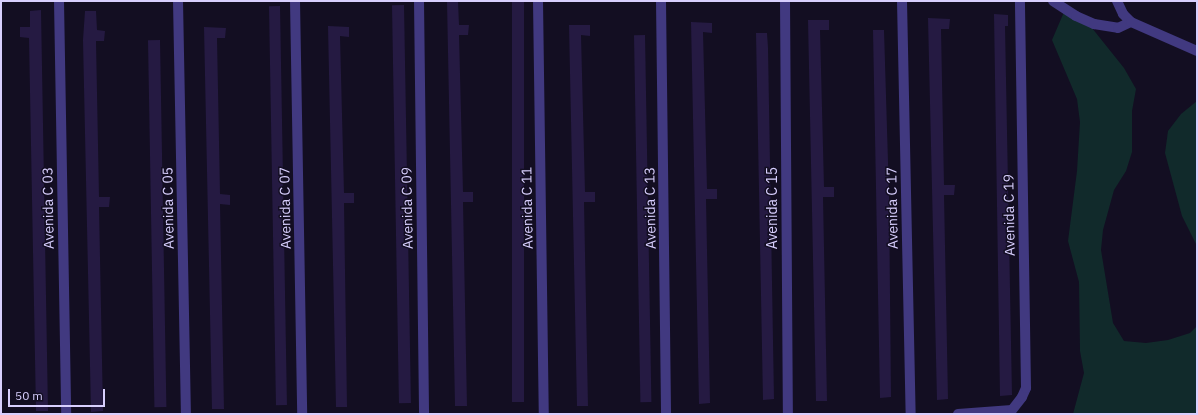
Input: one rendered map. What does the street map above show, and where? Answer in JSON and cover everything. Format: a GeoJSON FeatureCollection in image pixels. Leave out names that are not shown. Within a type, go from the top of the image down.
{"type":"FeatureCollection","features":[{"type":"Feature","properties":{"kind":"street","name":"Avenida C 03"},"geometry":{"type":"LineString","coordinates":[[59,1],[66,414]]}},
{"type":"Feature","properties":{"kind":"street","name":"Avenida C 05"},"geometry":{"type":"LineString","coordinates":[[178,1],[186,414]]}},
{"type":"Feature","properties":{"kind":"street","name":"Avenida C 07"},"geometry":{"type":"LineString","coordinates":[[295,1],[302,414]]}},
{"type":"Feature","properties":{"kind":"street","name":"Avenida C 09"},"geometry":{"type":"LineString","coordinates":[[419,1],[424,414]]}},
{"type":"Feature","properties":{"kind":"street","name":"Avenida C 11"},"geometry":{"type":"LineString","coordinates":[[538,1],[544,414]]}},
{"type":"Feature","properties":{"kind":"street","name":"Avenida C 13"},"geometry":{"type":"LineString","coordinates":[[662,1],[666,414]]}},
{"type":"Feature","properties":{"kind":"street","name":"Avenida C 15"},"geometry":{"type":"LineString","coordinates":[[785,1],[788,414]]}},
{"type":"Feature","properties":{"kind":"street","name":"Avenida C 17"},"geometry":{"type":"LineString","coordinates":[[902,1],[911,414]]}},
{"type":"Feature","properties":{"kind":"street","name":"Avenida C 19"},"geometry":{"type":"LineString","coordinates":[[958,414],[997,413],[1012,410],[1022,398],[1026,388],[1020,1]]}},
{"type":"Feature","properties":{"kind":"street"},"geometry":{"type":"LineString","coordinates":[[1053,1],[1094,24],[1118,28],[1131,22]]}},
{"type":"Feature","properties":{"kind":"street"},"geometry":{"type":"LineString","coordinates":[[1117,2],[1123,14],[1131,22],[1197,51]]}},
{"type":"Feature","properties":{"kind":"green space"},"geometry":{"type":"Polygon","coordinates":[[[1064,12],[1084,18],[1124,68],[1136,89],[1132,111],[1132,152],[1126,171],[1114,190],[1103,230],[1101,250],[1113,323],[1124,341],[1146,343],[1168,340],[1190,333],[1197,326],[1197,414],[1073,414],[1084,373],[1080,351],[1079,282],[1068,241],[1077,171],[1080,122],[1077,99],[1052,40],[1064,12]]]}},
{"type":"Feature","properties":{"kind":"green space"},"geometry":{"type":"Polygon","coordinates":[[[1197,101],[1197,246],[1182,216],[1165,153],[1168,131],[1181,114],[1197,101]]]}},
{"type":"Feature","properties":{"kind":"building"},"geometry":{"type":"Polygon","coordinates":[[[447,1],[458,1],[459,25],[469,25],[468,35],[459,35],[463,192],[473,192],[473,202],[463,202],[467,406],[455,406],[447,1]]]}},
{"type":"Feature","properties":{"kind":"building"},"geometry":{"type":"Polygon","coordinates":[[[512,1],[524,1],[524,402],[512,402],[512,1]]]}},
{"type":"Feature","properties":{"kind":"building"},"geometry":{"type":"Polygon","coordinates":[[[392,5],[404,5],[411,403],[399,403],[392,5]]]}},
{"type":"Feature","properties":{"kind":"building"},"geometry":{"type":"Polygon","coordinates":[[[269,6],[280,6],[287,405],[276,405],[269,6]]]}},
{"type":"Feature","properties":{"kind":"building"},"geometry":{"type":"Polygon","coordinates":[[[41,10],[48,411],[36,411],[29,38],[20,37],[20,27],[30,27],[30,11],[41,10]]]}},
{"type":"Feature","properties":{"kind":"building"},"geometry":{"type":"Polygon","coordinates":[[[85,11],[96,11],[97,30],[105,31],[104,41],[96,41],[99,197],[110,197],[109,207],[99,207],[103,411],[91,412],[83,40],[85,11]]]}},
{"type":"Feature","properties":{"kind":"building"},"geometry":{"type":"Polygon","coordinates":[[[994,14],[1008,15],[1008,26],[1005,26],[1012,395],[1000,396],[994,14]]]}},
{"type":"Feature","properties":{"kind":"building"},"geometry":{"type":"Polygon","coordinates":[[[928,18],[950,19],[949,29],[941,29],[944,185],[955,185],[954,195],[944,195],[948,399],[937,400],[928,18]]]}},
{"type":"Feature","properties":{"kind":"building"},"geometry":{"type":"Polygon","coordinates":[[[808,20],[829,20],[829,30],[820,30],[824,187],[834,187],[834,197],[823,197],[827,401],[816,401],[808,20]]]}},
{"type":"Feature","properties":{"kind":"building"},"geometry":{"type":"Polygon","coordinates":[[[691,22],[712,23],[712,33],[703,32],[707,189],[717,189],[717,199],[706,199],[710,403],[699,404],[691,22]]]}},
{"type":"Feature","properties":{"kind":"building"},"geometry":{"type":"Polygon","coordinates":[[[569,25],[590,25],[590,36],[581,35],[585,192],[595,192],[595,202],[584,202],[588,406],[577,406],[569,25]]]}},
{"type":"Feature","properties":{"kind":"building"},"geometry":{"type":"Polygon","coordinates":[[[328,26],[349,27],[349,37],[340,36],[344,193],[354,193],[354,203],[344,203],[347,407],[336,407],[328,26]]]}},
{"type":"Feature","properties":{"kind":"building"},"geometry":{"type":"Polygon","coordinates":[[[204,27],[226,28],[225,38],[217,38],[220,194],[230,195],[230,205],[220,204],[224,409],[212,409],[204,27]]]}},
{"type":"Feature","properties":{"kind":"building"},"geometry":{"type":"Polygon","coordinates":[[[873,30],[884,30],[889,195],[891,397],[880,398],[873,30]]]}},
{"type":"Feature","properties":{"kind":"building"},"geometry":{"type":"Polygon","coordinates":[[[756,33],[767,33],[768,48],[774,399],[763,400],[756,33]]]}},
{"type":"Feature","properties":{"kind":"building"},"geometry":{"type":"Polygon","coordinates":[[[634,35],[645,35],[651,402],[640,402],[634,35]]]}},
{"type":"Feature","properties":{"kind":"building"},"geometry":{"type":"Polygon","coordinates":[[[148,40],[160,40],[166,407],[154,407],[148,40]]]}}]}
